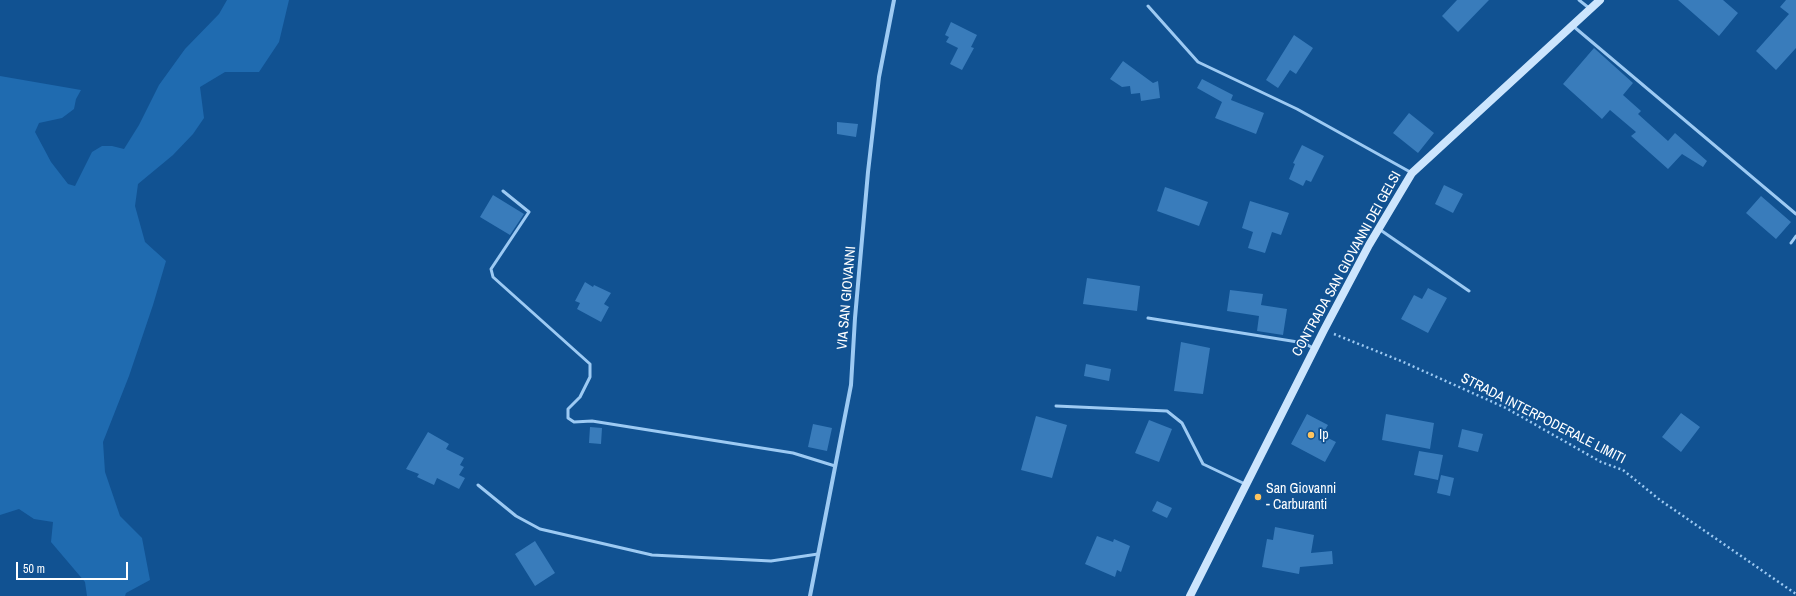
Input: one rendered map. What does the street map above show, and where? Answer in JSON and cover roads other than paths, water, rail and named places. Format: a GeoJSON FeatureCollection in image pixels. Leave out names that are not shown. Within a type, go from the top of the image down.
{"type":"FeatureCollection","features":[{"type":"Feature","properties":{"kind":"main road","name":"CONTRADA SAN GIOVANNI DEI GELSI"},"geometry":{"type":"LineString","coordinates":[[1190,596],[1324,330],[1379,229],[1412,173],[1600,0]]}},
{"type":"Feature","properties":{"kind":"street","name":"VIA SAN GIOVANNI"},"geometry":{"type":"LineString","coordinates":[[810,596],[851,385],[855,318],[868,172],[879,77],[894,0]]}},
{"type":"Feature","properties":{"kind":"lane"},"geometry":{"type":"LineString","coordinates":[[1579,0],[1591,9]]}},
{"type":"Feature","properties":{"kind":"lane"},"geometry":{"type":"LineString","coordinates":[[1148,6],[1198,62],[1297,109],[1412,173]]}},
{"type":"Feature","properties":{"kind":"lane"},"geometry":{"type":"LineString","coordinates":[[1572,25],[1796,214]]}},
{"type":"Feature","properties":{"kind":"lane"},"geometry":{"type":"LineString","coordinates":[[503,191],[529,212],[491,269],[493,277],[590,364],[590,377],[580,397],[568,409],[568,418],[574,422],[592,421],[794,453],[836,466]]}},
{"type":"Feature","properties":{"kind":"lane"},"geometry":{"type":"LineString","coordinates":[[1379,229],[1469,291]]}},
{"type":"Feature","properties":{"kind":"lane"},"geometry":{"type":"LineString","coordinates":[[1791,243],[1796,236]]}},
{"type":"Feature","properties":{"kind":"lane"},"geometry":{"type":"LineString","coordinates":[[1148,318],[1304,343],[1315,349]]}},
{"type":"Feature","properties":{"kind":"lane"},"geometry":{"type":"LineString","coordinates":[[1056,406],[1167,411],[1182,424],[1202,464],[1247,485]]}},
{"type":"Feature","properties":{"kind":"lane"},"geometry":{"type":"LineString","coordinates":[[478,485],[516,516],[540,529],[652,554],[771,561],[818,554]]}},
{"type":"Feature","properties":{"kind":"place","name":"Ip"},"geometry":{"type":"Point","coordinates":[1311,435]}},
{"type":"Feature","properties":{"kind":"place","name":"San Giovanni - Carburanti"},"geometry":{"type":"Point","coordinates":[1258,497]}}]}
